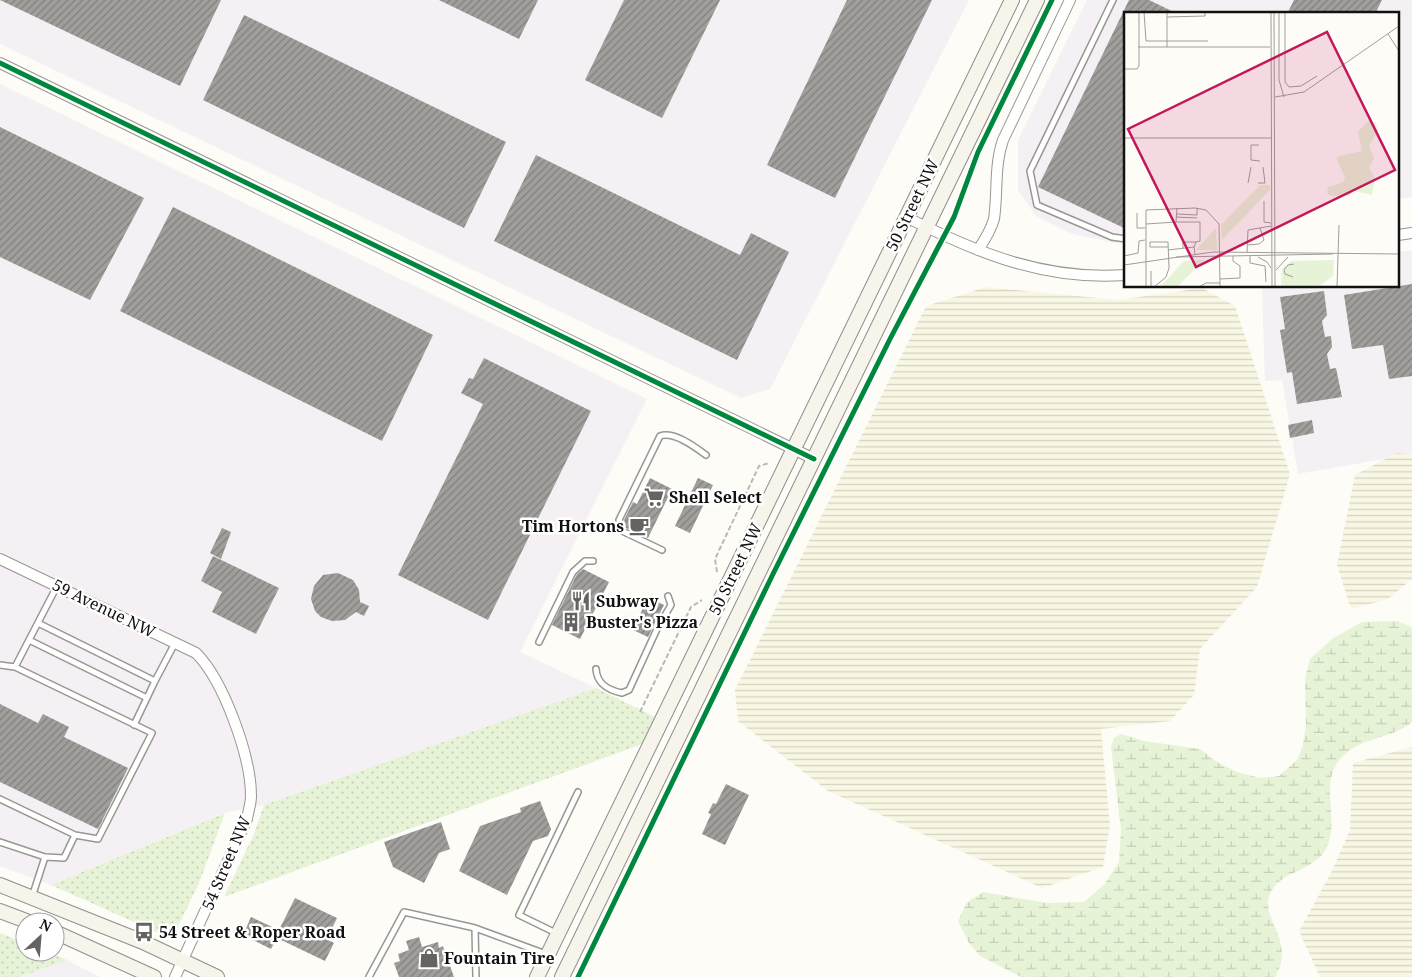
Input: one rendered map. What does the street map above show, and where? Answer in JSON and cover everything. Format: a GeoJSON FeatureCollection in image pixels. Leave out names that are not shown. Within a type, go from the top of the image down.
{"type":"FeatureCollection","features":[{"type":"Feature","properties":{"kind":"main road","name":"50 Street NW"},"geometry":{"type":"LineString","coordinates":[[537,977],[1012,0]]}},
{"type":"Feature","properties":{"kind":"main road","name":"50 Street NW"},"geometry":{"type":"LineString","coordinates":[[562,977],[1037,0]]}},
{"type":"Feature","properties":{"kind":"main road"},"geometry":{"type":"LineString","coordinates":[[0,885],[127,935],[217,977]]}},
{"type":"Feature","properties":{"kind":"main road"},"geometry":{"type":"LineString","coordinates":[[0,911],[15,917]]}},
{"type":"Feature","properties":{"kind":"main road"},"geometry":{"type":"LineString","coordinates":[[65,937],[154,977]]}},
{"type":"Feature","properties":{"kind":"street"},"geometry":{"type":"LineString","coordinates":[[978,250],[987,237],[994,219],[998,153],[1070,0]]}},
{"type":"Feature","properties":{"kind":"street"},"geometry":{"type":"LineString","coordinates":[[0,63],[814,459]]}},
{"type":"Feature","properties":{"kind":"street"},"geometry":{"type":"LineString","coordinates":[[906,217],[978,250],[1036,270],[1108,276],[1124,274]]}},
{"type":"Feature","properties":{"kind":"street","name":"59 Avenue NW"},"geometry":{"type":"LineString","coordinates":[[0,558],[196,653],[205,663]]}},
{"type":"Feature","properties":{"kind":"street","name":"54 Street NW"},"geometry":{"type":"LineString","coordinates":[[175,977],[238,842],[247,819],[251,797],[249,776],[225,696],[205,663]]}},
{"type":"Feature","properties":{"kind":"lane"},"geometry":{"type":"LineString","coordinates":[[1113,0],[1030,171],[1037,205],[1112,237],[1124,239]]}},
{"type":"Feature","properties":{"kind":"lane"},"geometry":{"type":"LineString","coordinates":[[662,550],[622,531],[620,520],[660,436],[669,435],[677,438],[706,455]]}},
{"type":"Feature","properties":{"kind":"lane"},"geometry":{"type":"LineString","coordinates":[[539,642],[574,572],[584,560],[593,561]]}},
{"type":"Feature","properties":{"kind":"lane"},"geometry":{"type":"LineString","coordinates":[[15,667],[57,586]]}},
{"type":"Feature","properties":{"kind":"lane"},"geometry":{"type":"LineString","coordinates":[[596,669],[597,677],[606,688],[622,693],[629,690],[657,629],[671,605],[668,596]]}},
{"type":"Feature","properties":{"kind":"lane"},"geometry":{"type":"LineString","coordinates":[[38,623],[155,681]]}},
{"type":"Feature","properties":{"kind":"lane"},"geometry":{"type":"LineString","coordinates":[[29,640],[147,698]]}},
{"type":"Feature","properties":{"kind":"lane"},"geometry":{"type":"LineString","coordinates":[[134,725],[175,643]]}},
{"type":"Feature","properties":{"kind":"lane"},"geometry":{"type":"LineString","coordinates":[[0,665],[15,667],[152,733],[98,839],[75,835],[0,799]]}},
{"type":"Feature","properties":{"kind":"lane"},"geometry":{"type":"LineString","coordinates":[[558,934],[519,914],[578,792]]}},
{"type":"Feature","properties":{"kind":"lane"},"geometry":{"type":"LineString","coordinates":[[0,842],[45,857],[64,858],[75,835]]}},
{"type":"Feature","properties":{"kind":"lane"},"geometry":{"type":"LineString","coordinates":[[32,898],[45,857]]}},
{"type":"Feature","properties":{"kind":"lane"},"geometry":{"type":"LineString","coordinates":[[369,977],[404,912],[476,928],[548,954]]}},
{"type":"Feature","properties":{"kind":"lane"},"geometry":{"type":"LineString","coordinates":[[476,928],[476,977]]}},
{"type":"Feature","properties":{"kind":"path"},"geometry":{"type":"LineString","coordinates":[[717,572],[715,559],[759,466],[769,463]]}},
{"type":"Feature","properties":{"kind":"path"},"geometry":{"type":"LineString","coordinates":[[640,712],[688,612],[702,600]]}},
{"type":"Feature","properties":{"kind":"shaded area"},"geometry":{"type":"Polygon","coordinates":[[[0,0],[969,0],[770,389],[741,398],[0,44],[0,0]]]}},
{"type":"Feature","properties":{"kind":"shaded area"},"geometry":{"type":"Polygon","coordinates":[[[1087,0],[1412,0],[1412,197],[1400,199],[1400,12],[1124,12],[1124,242],[1115,243],[1072,234],[1036,216],[1018,190],[1018,140],[1087,0]]]}},
{"type":"Feature","properties":{"kind":"shaded area"},"geometry":{"type":"Polygon","coordinates":[[[0,84],[647,399],[520,652],[596,688],[264,805],[224,813],[51,885],[0,866],[0,84]]]}},
{"type":"Feature","properties":{"kind":"shaded area"},"geometry":{"type":"Polygon","coordinates":[[[1412,250],[1412,454],[1298,474],[1282,380],[1265,381],[1262,288],[1400,288],[1400,252],[1412,250]]]}},
{"type":"Feature","properties":{"kind":"shaded area"},"geometry":{"type":"Polygon","coordinates":[[[986,287],[1118,300],[1202,288],[1235,306],[1290,474],[1257,587],[1200,649],[1194,695],[1170,721],[1101,729],[1110,825],[1103,867],[1042,888],[828,791],[738,721],[735,690],[926,306],[986,287]]]}},
{"type":"Feature","properties":{"kind":"shaded area"},"geometry":{"type":"Polygon","coordinates":[[[1397,453],[1412,455],[1412,579],[1388,599],[1351,609],[1337,565],[1355,475],[1397,453]]]}},
{"type":"Feature","properties":{"kind":"shaded area"},"geometry":{"type":"Polygon","coordinates":[[[1412,747],[1412,977],[1320,977],[1299,931],[1332,871],[1350,830],[1353,763],[1412,747]]]}},
{"type":"Feature","properties":{"kind":"shaded area"},"geometry":{"type":"Polygon","coordinates":[[[65,962],[100,977],[20,977],[65,962]]]}},
{"type":"Feature","properties":{"kind":"green space"},"geometry":{"type":"Polygon","coordinates":[[[1397,621],[1412,627],[1412,722],[1395,732],[1358,745],[1342,757],[1335,768],[1331,779],[1330,792],[1331,829],[1329,841],[1324,852],[1311,864],[1279,882],[1269,897],[1268,906],[1282,953],[1275,977],[1021,977],[980,956],[969,943],[958,921],[967,902],[983,892],[1047,903],[1084,902],[1104,885],[1119,862],[1121,829],[1111,747],[1114,738],[1121,734],[1144,741],[1200,749],[1217,762],[1237,772],[1260,778],[1279,776],[1298,759],[1303,744],[1306,724],[1305,678],[1310,659],[1332,639],[1362,622],[1397,621]]]}},
{"type":"Feature","properties":{"kind":"green space"},"geometry":{"type":"Polygon","coordinates":[[[596,688],[655,717],[642,744],[224,897],[254,834],[264,805],[596,688]]]}},
{"type":"Feature","properties":{"kind":"green space"},"geometry":{"type":"Polygon","coordinates":[[[225,813],[199,883],[172,939],[51,885],[225,813]]]}},
{"type":"Feature","properties":{"kind":"green space"},"geometry":{"type":"Polygon","coordinates":[[[0,933],[15,939],[15,962],[61,962],[20,977],[0,977],[0,933]]]}},
{"type":"Feature","properties":{"kind":"building"},"geometry":{"type":"Polygon","coordinates":[[[0,0],[221,0],[180,86],[0,0]]]}},
{"type":"Feature","properties":{"kind":"building"},"geometry":{"type":"Polygon","coordinates":[[[439,0],[538,0],[519,39],[439,0]]]}},
{"type":"Feature","properties":{"kind":"building"},"geometry":{"type":"Polygon","coordinates":[[[624,0],[720,0],[662,118],[585,80],[624,0]]]}},
{"type":"Feature","properties":{"kind":"building"},"geometry":{"type":"Polygon","coordinates":[[[847,0],[932,0],[835,198],[767,165],[847,0]]]}},
{"type":"Feature","properties":{"kind":"building"},"geometry":{"type":"Polygon","coordinates":[[[1129,0],[1149,0],[1174,12],[1124,12],[1124,228],[1038,187],[1129,0]]]}},
{"type":"Feature","properties":{"kind":"building"},"geometry":{"type":"Polygon","coordinates":[[[1294,0],[1382,0],[1376,12],[1288,12],[1294,0]]]}},
{"type":"Feature","properties":{"kind":"building"},"geometry":{"type":"Polygon","coordinates":[[[244,15],[506,142],[464,228],[203,100],[244,15]]]}},
{"type":"Feature","properties":{"kind":"building"},"geometry":{"type":"Polygon","coordinates":[[[0,127],[144,198],[90,300],[0,257],[0,127]]]}},
{"type":"Feature","properties":{"kind":"building"},"geometry":{"type":"Polygon","coordinates":[[[536,155],[740,255],[751,233],[789,252],[737,360],[494,241],[536,155]]]}},
{"type":"Feature","properties":{"kind":"building"},"geometry":{"type":"Polygon","coordinates":[[[173,207],[433,335],[382,441],[120,311],[173,207]]]}},
{"type":"Feature","properties":{"kind":"building"},"geometry":{"type":"Polygon","coordinates":[[[1412,284],[1412,376],[1389,379],[1383,345],[1352,349],[1344,295],[1387,288],[1400,288],[1400,286],[1412,284]]]}},
{"type":"Feature","properties":{"kind":"building"},"geometry":{"type":"Polygon","coordinates":[[[1324,291],[1327,315],[1322,321],[1325,337],[1331,336],[1332,347],[1327,354],[1330,369],[1336,368],[1342,397],[1297,404],[1292,372],[1287,373],[1280,330],[1285,329],[1280,297],[1324,291]]]}},
{"type":"Feature","properties":{"kind":"building"},"geometry":{"type":"Polygon","coordinates":[[[484,358],[591,411],[488,620],[398,575],[483,404],[461,393],[469,378],[473,379],[484,358]]]}},
{"type":"Feature","properties":{"kind":"building"},"geometry":{"type":"Polygon","coordinates":[[[1312,420],[1314,433],[1290,438],[1288,425],[1312,420]]]}},
{"type":"Feature","properties":{"kind":"building"},"geometry":{"type":"Polygon","coordinates":[[[650,478],[672,489],[648,538],[626,528],[624,520],[633,502],[637,504],[650,478]]]}},
{"type":"Feature","properties":{"kind":"building"},"geometry":{"type":"Polygon","coordinates":[[[698,478],[713,485],[690,533],[675,526],[698,478]]]}},
{"type":"Feature","properties":{"kind":"building"},"geometry":{"type":"Polygon","coordinates":[[[222,528],[231,532],[221,559],[210,553],[222,528]]]}},
{"type":"Feature","properties":{"kind":"building"},"geometry":{"type":"Polygon","coordinates":[[[213,556],[279,588],[256,634],[212,612],[222,592],[201,581],[213,556]]]}},
{"type":"Feature","properties":{"kind":"building"},"geometry":{"type":"Polygon","coordinates":[[[583,569],[609,582],[580,639],[552,625],[577,574],[583,569]]]}},
{"type":"Feature","properties":{"kind":"building"},"geometry":{"type":"Polygon","coordinates":[[[338,573],[353,580],[359,590],[360,602],[369,606],[364,616],[356,612],[345,620],[332,621],[321,617],[315,611],[311,599],[314,586],[323,575],[338,573]]]}},
{"type":"Feature","properties":{"kind":"building"},"geometry":{"type":"Polygon","coordinates":[[[648,597],[664,605],[648,637],[633,630],[648,597]]]}},
{"type":"Feature","properties":{"kind":"building"},"geometry":{"type":"Polygon","coordinates":[[[0,704],[38,723],[43,714],[69,727],[64,737],[128,768],[98,829],[0,782],[0,704]]]}},
{"type":"Feature","properties":{"kind":"building"},"geometry":{"type":"Polygon","coordinates":[[[726,784],[749,795],[725,845],[702,834],[711,814],[708,813],[713,803],[716,804],[726,784]]]}},
{"type":"Feature","properties":{"kind":"building"},"geometry":{"type":"Polygon","coordinates":[[[540,801],[551,829],[548,836],[533,841],[507,895],[459,871],[480,826],[521,812],[520,808],[540,801]]]}},
{"type":"Feature","properties":{"kind":"building"},"geometry":{"type":"Polygon","coordinates":[[[441,822],[450,849],[439,853],[424,883],[393,867],[384,842],[441,822]]]}},
{"type":"Feature","properties":{"kind":"building"},"geometry":{"type":"Polygon","coordinates":[[[295,898],[337,918],[327,939],[334,943],[325,961],[277,938],[271,949],[243,935],[251,917],[279,930],[295,898]]]}},
{"type":"Feature","properties":{"kind":"building","name":"Fountain Tire"},"geometry":{"type":"Polygon","coordinates":[[[419,937],[422,947],[438,942],[439,948],[443,946],[454,977],[399,977],[394,963],[400,961],[398,954],[409,950],[406,941],[419,937]]]}},
{"type":"Feature","properties":{"kind":"cycle path"},"geometry":{"type":"LineString","coordinates":[[578,977],[773,574],[890,339],[954,217],[978,152],[1052,0]]}},
{"type":"Feature","properties":{"kind":"cycle path"},"geometry":{"type":"LineString","coordinates":[[0,63],[814,459]]}},
{"type":"Feature","properties":{"kind":"place","name":"Shell Select"},"geometry":{"type":"Point","coordinates":[654,497]}},
{"type":"Feature","properties":{"kind":"place","name":"Tim Hortons"},"geometry":{"type":"Point","coordinates":[639,526]}},
{"type":"Feature","properties":{"kind":"place","name":"Subway"},"geometry":{"type":"Point","coordinates":[581,601]}},
{"type":"Feature","properties":{"kind":"place","name":"Buster's Pizza"},"geometry":{"type":"Point","coordinates":[571,622]}},
{"type":"Feature","properties":{"kind":"place","name":"54 Street & Roper Road"},"geometry":{"type":"Point","coordinates":[144,932]}},
{"type":"Feature","properties":{"kind":"place","name":"Fountain Tire"},"geometry":{"type":"Point","coordinates":[429,958]}}]}
